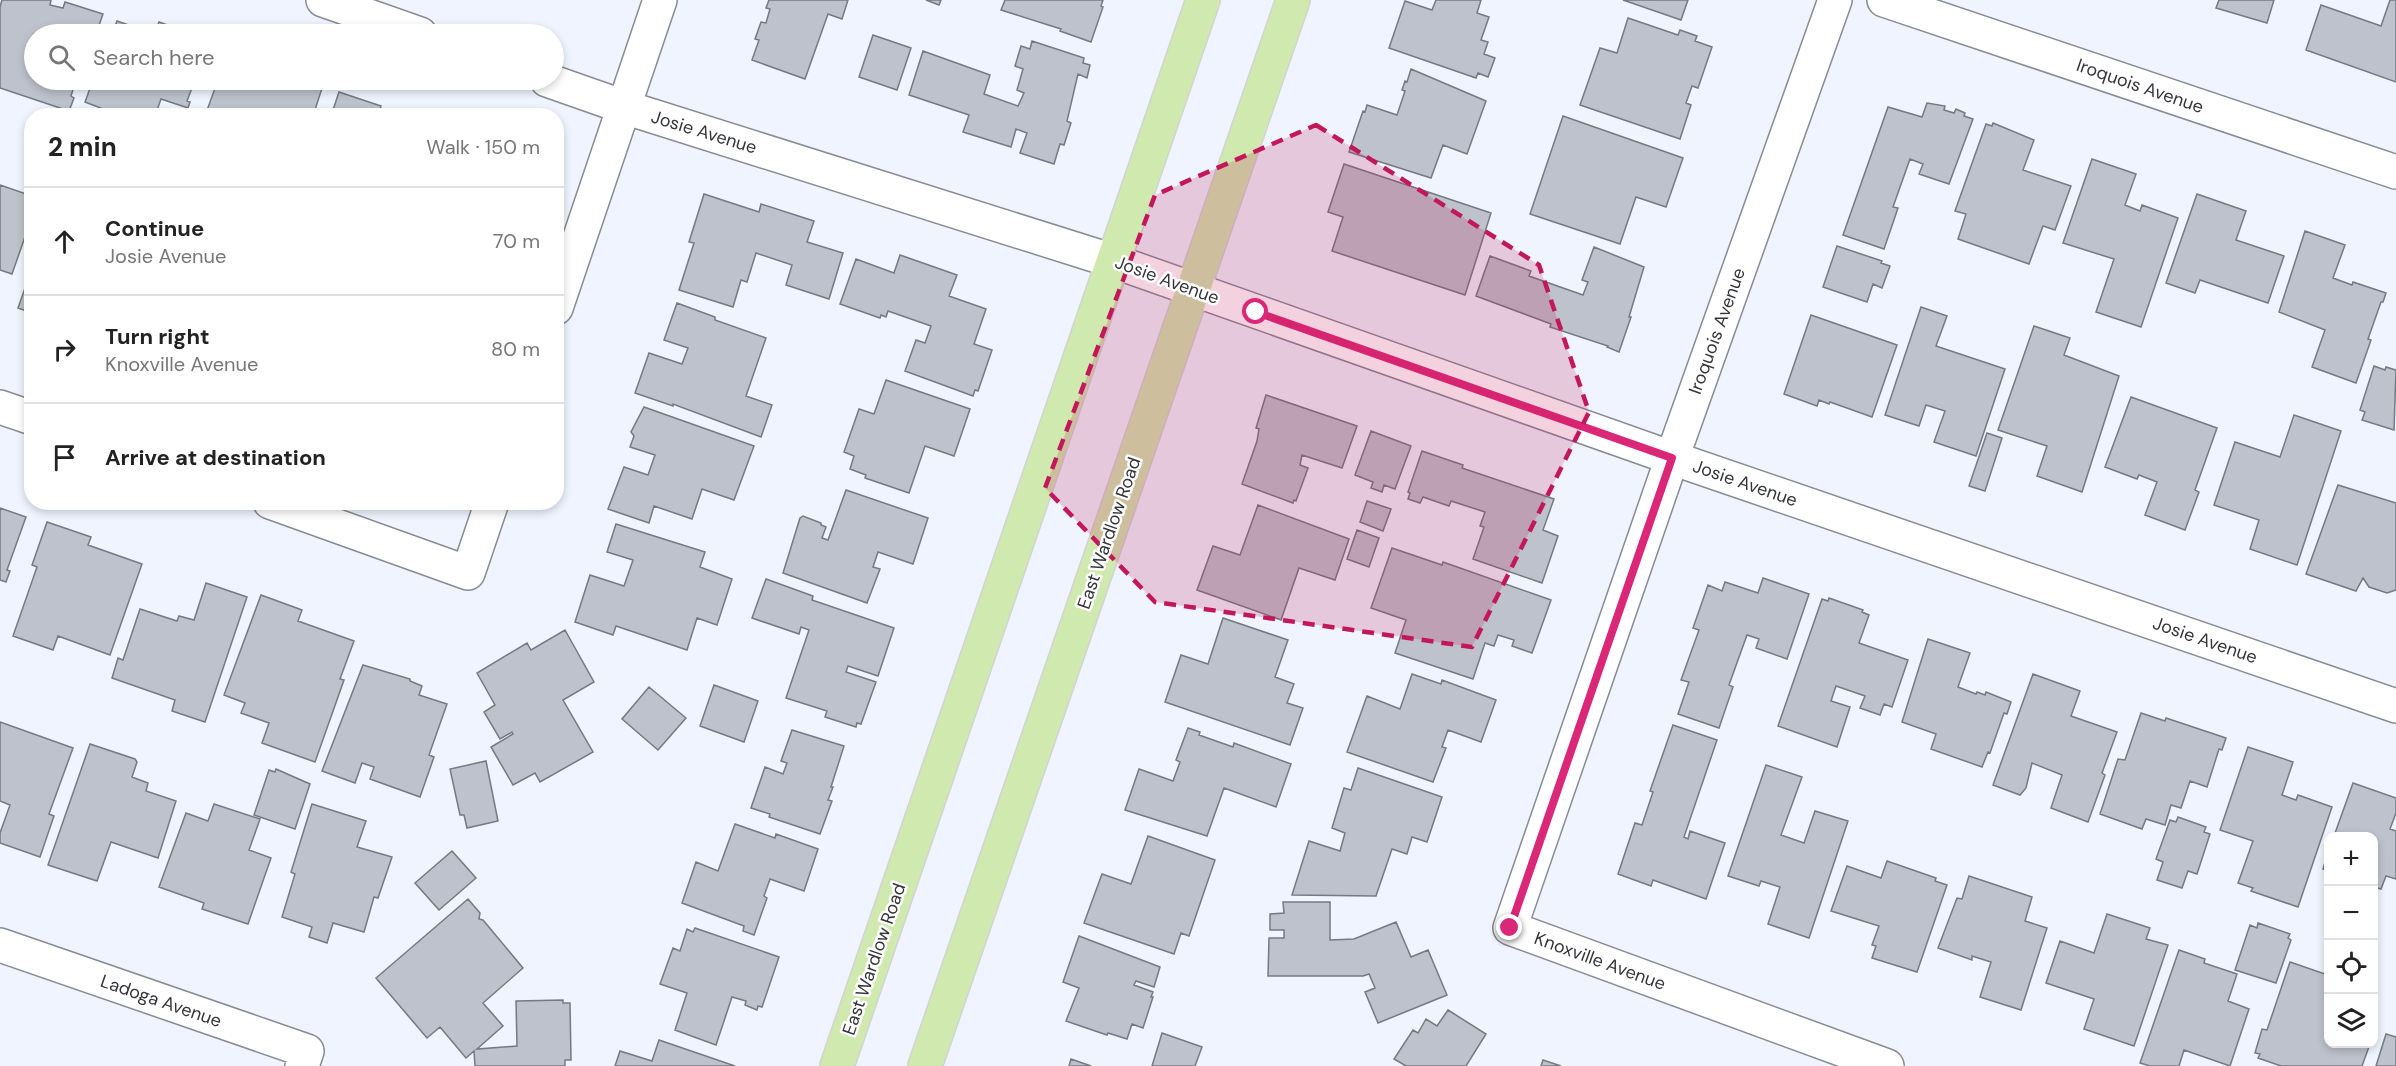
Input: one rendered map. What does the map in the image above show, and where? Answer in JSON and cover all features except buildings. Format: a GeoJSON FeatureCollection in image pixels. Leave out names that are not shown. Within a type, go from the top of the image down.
{"type":"FeatureCollection","features":[{"type":"Feature","properties":{"kind":"main road","name":"East Wardlow Road"},"geometry":{"type":"LineString","coordinates":[[837,1066],[1203,0]]}},
{"type":"Feature","properties":{"kind":"main road","name":"East Wardlow Road"},"geometry":{"type":"LineString","coordinates":[[925,1066],[1293,0]]}},
{"type":"Feature","properties":{"kind":"street"},"geometry":{"type":"LineString","coordinates":[[323,0],[391,24]]}},
{"type":"Feature","properties":{"kind":"street"},"geometry":{"type":"LineString","coordinates":[[564,284],[660,0]]}},
{"type":"Feature","properties":{"kind":"street","name":"Iroquois Avenue"},"geometry":{"type":"LineString","coordinates":[[1672,458],[1835,0]]}},
{"type":"Feature","properties":{"kind":"street","name":"Iroquois Avenue"},"geometry":{"type":"LineString","coordinates":[[1884,0],[2396,172]]}},
{"type":"Feature","properties":{"kind":"street","name":"Josie Avenue"},"geometry":{"type":"LineString","coordinates":[[564,86],[624,107],[1113,261],[1672,458],[2396,706]]}},
{"type":"Feature","properties":{"kind":"street"},"geometry":{"type":"LineString","coordinates":[[0,407],[24,415]]}},
{"type":"Feature","properties":{"kind":"street","name":"Knoxville Avenue"},"geometry":{"type":"LineString","coordinates":[[1672,458],[1510,928],[1887,1066]]}},
{"type":"Feature","properties":{"kind":"street"},"geometry":{"type":"LineString","coordinates":[[292,510],[468,573],[489,510]]}},
{"type":"Feature","properties":{"kind":"street","name":"Ladoga Avenue"},"geometry":{"type":"LineString","coordinates":[[0,945],[307,1051],[302,1066]]}},
{"type":"Feature","properties":{"kind":"highlighted area"},"geometry":{"type":"Polygon","coordinates":[[[1316,125],[1539,265],[1589,412],[1472,647],[1155,602],[1045,488],[1155,195],[1316,125]]]}},
{"type":"Feature","properties":{"kind":"route"},"geometry":{"type":"LineString","coordinates":[[1256,312],[1672,458],[1510,928]]}}]}
